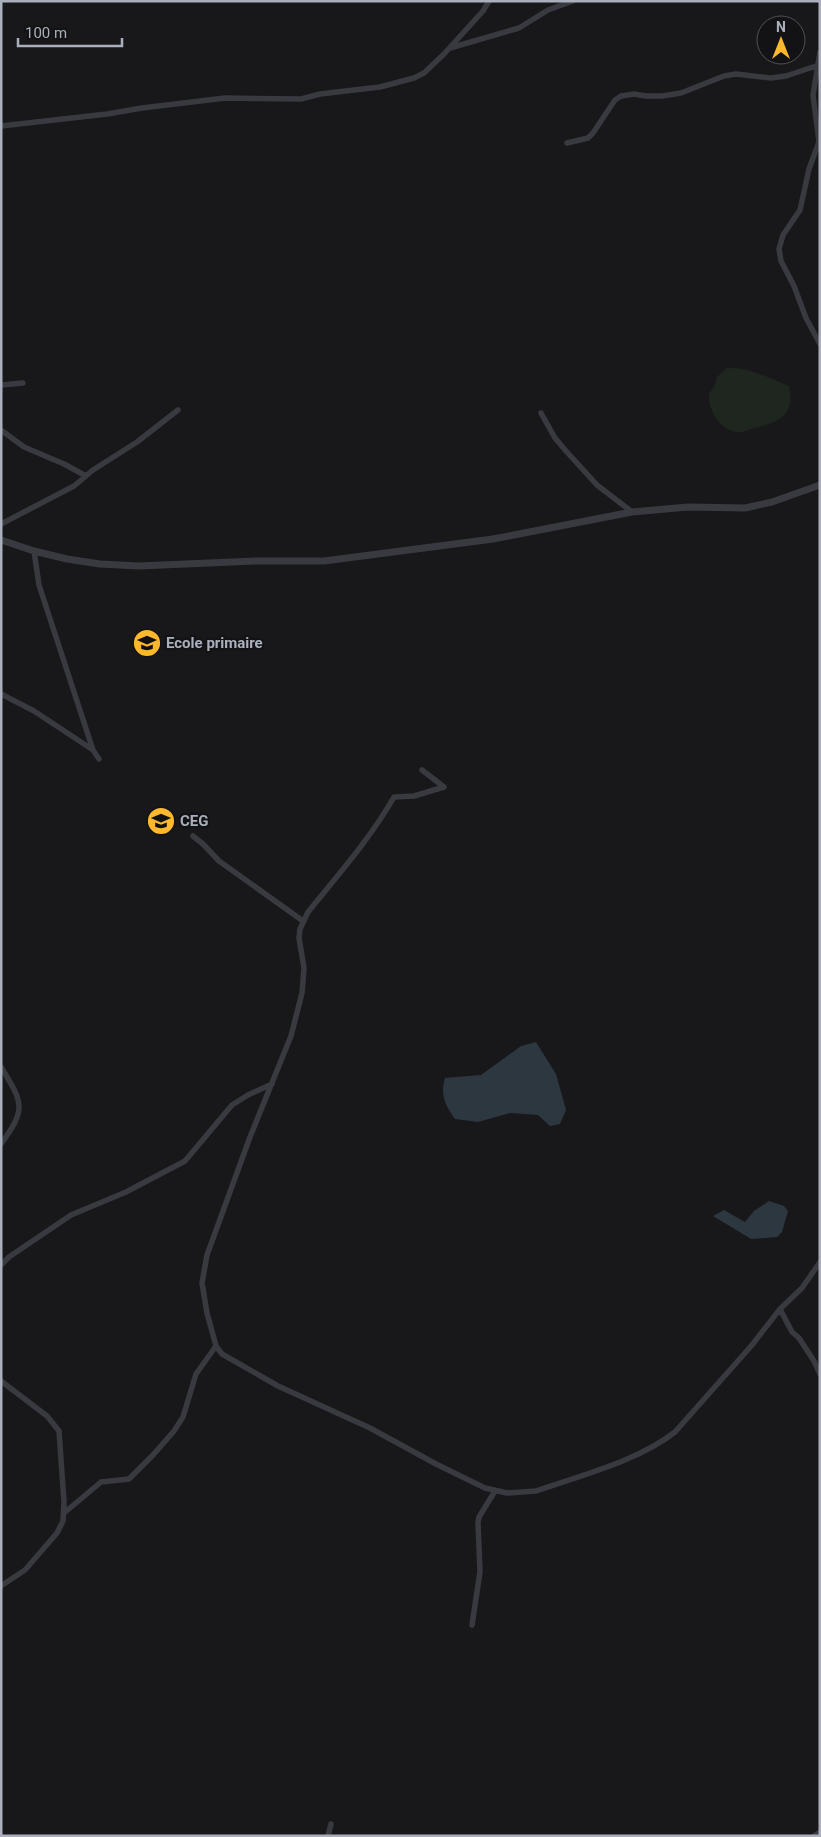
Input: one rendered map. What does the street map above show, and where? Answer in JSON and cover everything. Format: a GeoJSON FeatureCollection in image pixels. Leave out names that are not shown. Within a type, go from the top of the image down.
{"type":"FeatureCollection","features":[{"type":"Feature","properties":{"kind":"street"},"geometry":{"type":"LineString","coordinates":[[1,126],[225,98],[301,99],[320,94],[380,87],[414,78],[424,73],[450,48],[483,11],[489,1]]}},
{"type":"Feature","properties":{"kind":"street"},"geometry":{"type":"LineString","coordinates":[[450,48],[519,28],[548,10],[573,1]]}},
{"type":"Feature","properties":{"kind":"street"},"geometry":{"type":"LineString","coordinates":[[820,52],[812,95],[819,142],[809,169],[800,210],[783,235],[779,249],[781,261],[794,286],[806,318],[820,344]]}},
{"type":"Feature","properties":{"kind":"street"},"geometry":{"type":"LineString","coordinates":[[567,143],[588,138],[621,96],[634,94],[662,96],[681,93],[724,76],[736,74],[771,78],[786,76],[816,66]]}},
{"type":"Feature","properties":{"kind":"street"},"geometry":{"type":"LineString","coordinates":[[1,385],[23,383]]}},
{"type":"Feature","properties":{"kind":"street"},"geometry":{"type":"LineString","coordinates":[[1,524],[74,486],[138,442],[178,410]]}},
{"type":"Feature","properties":{"kind":"street"},"geometry":{"type":"LineString","coordinates":[[541,413],[555,438],[597,485],[632,512]]}},
{"type":"Feature","properties":{"kind":"street"},"geometry":{"type":"LineString","coordinates":[[1,430],[24,447],[64,464],[86,476]]}},
{"type":"Feature","properties":{"kind":"street"},"geometry":{"type":"LineString","coordinates":[[1,540],[67,559],[100,564],[139,566],[324,561],[493,539],[632,512],[688,507],[745,508],[772,502],[820,486]]}},
{"type":"Feature","properties":{"kind":"street"},"geometry":{"type":"LineString","coordinates":[[34,551],[39,585],[93,750],[99,759]]}},
{"type":"Feature","properties":{"kind":"street"},"geometry":{"type":"LineString","coordinates":[[1,694],[34,711],[93,750]]}},
{"type":"Feature","properties":{"kind":"street"},"geometry":{"type":"LineString","coordinates":[[422,770],[444,787],[414,796],[394,797],[366,840],[308,912],[303,921],[299,938],[304,968],[302,992],[291,1036],[250,1137],[207,1255],[202,1283],[207,1313],[216,1346],[222,1354],[278,1386],[370,1428],[436,1464],[496,1491],[522,1494],[536,1491],[633,1457],[661,1443],[675,1432],[752,1345],[780,1309],[802,1288],[820,1262]]}},
{"type":"Feature","properties":{"kind":"street"},"geometry":{"type":"LineString","coordinates":[[193,836],[204,844],[219,861],[303,921]]}},
{"type":"Feature","properties":{"kind":"street"},"geometry":{"type":"LineString","coordinates":[[1,1066],[18,1094],[19,1104],[16,1124],[1,1144]]}},
{"type":"Feature","properties":{"kind":"street"},"geometry":{"type":"LineString","coordinates":[[1,1266],[9,1257],[71,1215],[126,1192],[185,1161],[232,1105],[272,1084]]}},
{"type":"Feature","properties":{"kind":"street"},"geometry":{"type":"LineString","coordinates":[[780,1309],[792,1332],[799,1338],[820,1374]]}},
{"type":"Feature","properties":{"kind":"street"},"geometry":{"type":"LineString","coordinates":[[64,1513],[101,1482],[129,1478],[158,1449],[174,1431],[183,1417],[196,1374],[216,1346]]}},
{"type":"Feature","properties":{"kind":"street"},"geometry":{"type":"LineString","coordinates":[[1,1381],[47,1416],[58,1431],[61,1447],[64,1513],[60,1527],[52,1540],[25,1570],[1,1586]]}},
{"type":"Feature","properties":{"kind":"street"},"geometry":{"type":"LineString","coordinates":[[472,1625],[480,1572],[479,1517],[496,1491]]}},
{"type":"Feature","properties":{"kind":"street"},"geometry":{"type":"LineString","coordinates":[[328,1836],[331,1824]]}},
{"type":"Feature","properties":{"kind":"street"},"geometry":{"type":"LineString","coordinates":[[814,1836],[820,1832]]}},
{"type":"Feature","properties":{"kind":"shaded area"},"geometry":{"type":"Polygon","coordinates":[[[727,368],[751,371],[789,386],[790,405],[787,412],[776,421],[739,432],[734,432],[722,425],[714,416],[710,405],[709,393],[714,387],[717,377],[727,368]]]}},
{"type":"Feature","properties":{"kind":"shaded area"},"geometry":{"type":"Polygon","coordinates":[[[536,1042],[556,1074],[566,1110],[560,1124],[550,1126],[538,1115],[510,1113],[478,1122],[455,1119],[444,1100],[445,1078],[481,1075],[521,1046],[536,1042]]]}},
{"type":"Feature","properties":{"kind":"shaded area"},"geometry":{"type":"Polygon","coordinates":[[[769,1201],[784,1206],[788,1211],[782,1232],[777,1237],[751,1239],[713,1216],[724,1210],[745,1222],[754,1211],[769,1201]]]}},
{"type":"Feature","properties":{"kind":"place","name":"Ecole primaire"},"geometry":{"type":"Point","coordinates":[147,643]}},
{"type":"Feature","properties":{"kind":"place","name":"CEG"},"geometry":{"type":"Point","coordinates":[161,821]}}]}
